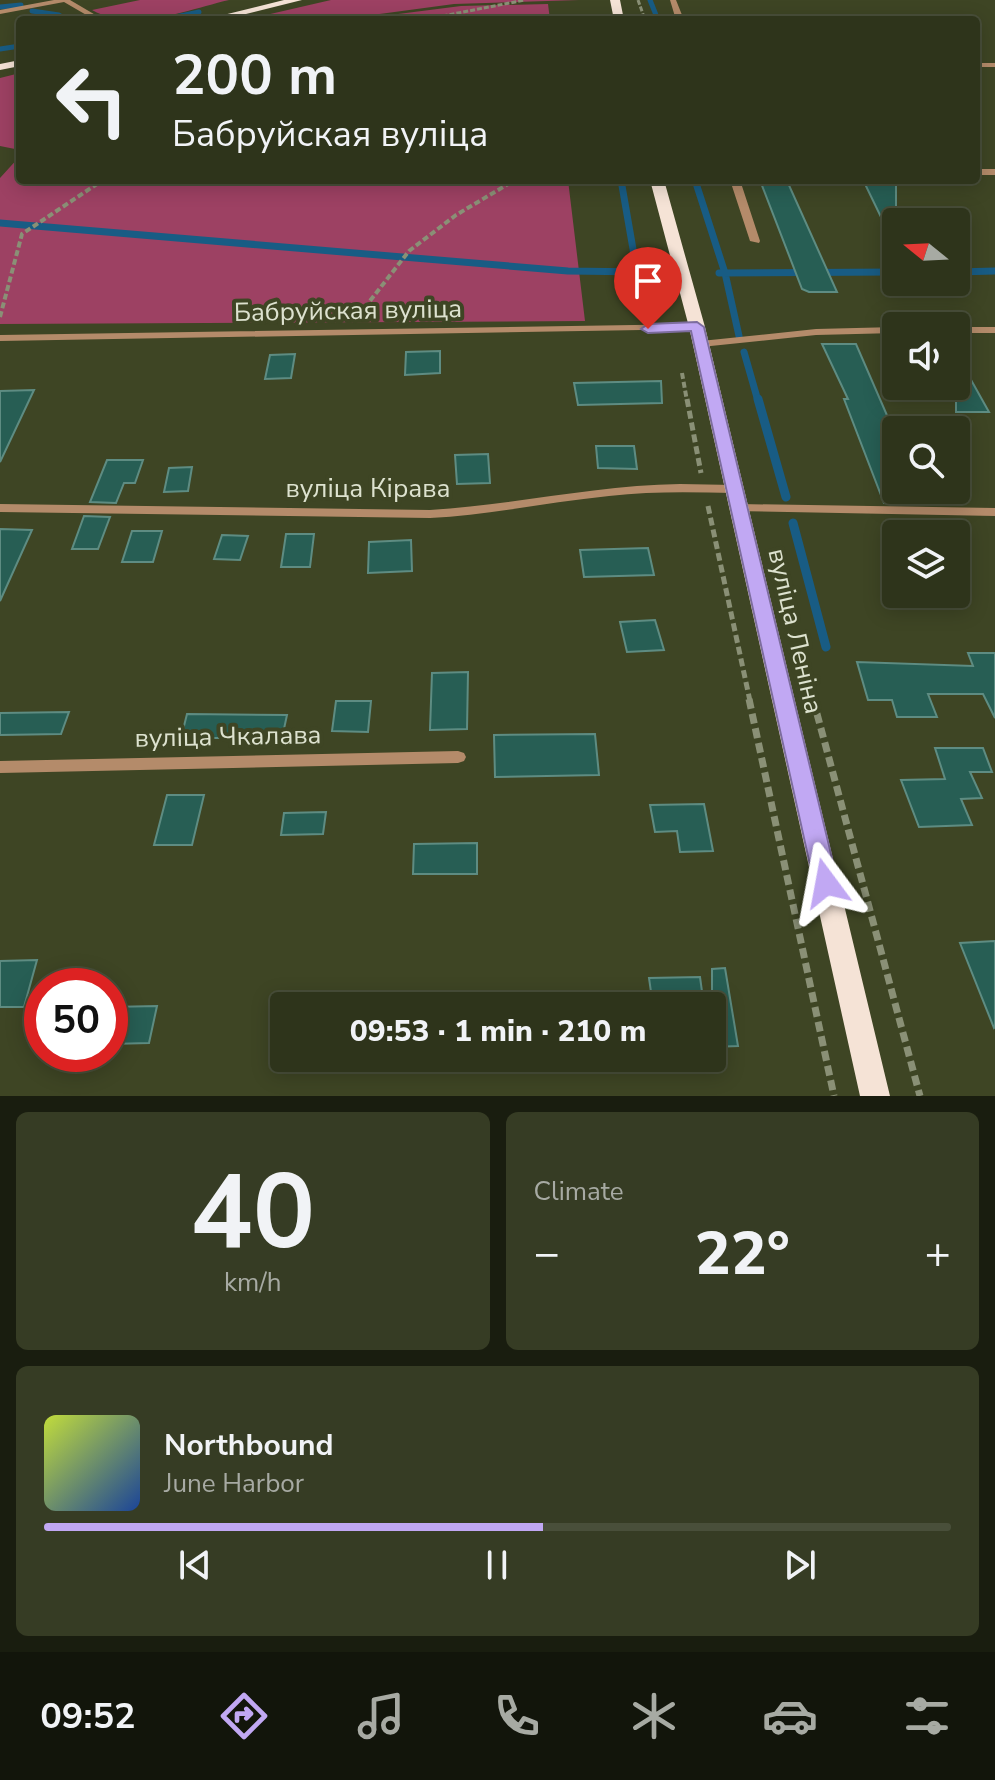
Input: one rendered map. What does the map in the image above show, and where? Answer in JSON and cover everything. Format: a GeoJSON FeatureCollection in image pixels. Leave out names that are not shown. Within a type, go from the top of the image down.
{"type":"FeatureCollection","features":[{"type":"Feature","properties":{"kind":"main road"},"geometry":{"type":"LineString","coordinates":[[226,16],[297,0]]}},
{"type":"Feature","properties":{"kind":"main road","name":"вуліца Леніна"},"geometry":{"type":"LineString","coordinates":[[658,184],[699,335],[875,1096]]}},
{"type":"Feature","properties":{"kind":"street"},"geometry":{"type":"LineString","coordinates":[[0,12],[65,0],[93,16]]}},
{"type":"Feature","properties":{"kind":"street"},"geometry":{"type":"LineString","coordinates":[[736,184],[755,241]]}},
{"type":"Feature","properties":{"kind":"street","name":"Бабруйская вуліца"},"geometry":{"type":"LineString","coordinates":[[0,338],[673,328],[699,335],[882,330]]}},
{"type":"Feature","properties":{"kind":"street"},"geometry":{"type":"LineString","coordinates":[[970,330],[995,330]]}},
{"type":"Feature","properties":{"kind":"street","name":"вуліца Кірава"},"geometry":{"type":"LineString","coordinates":[[0,508],[430,514],[487,512],[593,494],[704,488],[736,498],[995,512]]}},
{"type":"Feature","properties":{"kind":"street","name":"вуліца Чкалава"},"geometry":{"type":"LineString","coordinates":[[0,767],[458,757]]}},
{"type":"Feature","properties":{"kind":"path"},"geometry":{"type":"LineString","coordinates":[[443,16],[525,0]]}},
{"type":"Feature","properties":{"kind":"path"},"geometry":{"type":"LineString","coordinates":[[0,317],[22,234],[97,184]]}},
{"type":"Feature","properties":{"kind":"path"},"geometry":{"type":"LineString","coordinates":[[346,331],[409,251],[456,215],[508,184]]}},
{"type":"Feature","properties":{"kind":"path"},"geometry":{"type":"LineString","coordinates":[[673,328],[704,488],[834,1096]]}},
{"type":"Feature","properties":{"kind":"path"},"geometry":{"type":"LineString","coordinates":[[798,640],[920,1096]]}},
{"type":"Feature","properties":{"kind":"shaded area"},"geometry":{"type":"Polygon","coordinates":[[[140,0],[229,0],[165,16],[106,16],[92,10],[140,0]]]}},
{"type":"Feature","properties":{"kind":"shaded area"},"geometry":{"type":"Polygon","coordinates":[[[331,0],[579,0],[454,4],[365,16],[261,16],[331,0]]]}},
{"type":"Feature","properties":{"kind":"shaded area"},"geometry":{"type":"Polygon","coordinates":[[[548,4],[550,16],[382,16],[461,6],[548,4]]]}},
{"type":"Feature","properties":{"kind":"shaded area"},"geometry":{"type":"Polygon","coordinates":[[[16,74],[16,149],[0,146],[0,78],[16,74]]]}},
{"type":"Feature","properties":{"kind":"shaded area"},"geometry":{"type":"Polygon","coordinates":[[[16,160],[16,184],[568,184],[585,321],[0,324],[0,178],[16,160]]]}},
{"type":"Feature","properties":{"kind":"building"},"geometry":{"type":"Polygon","coordinates":[[[761,184],[788,184],[837,292],[802,289],[761,184]]]}},
{"type":"Feature","properties":{"kind":"building"},"geometry":{"type":"Polygon","coordinates":[[[865,184],[896,184],[896,208],[882,208],[882,219],[865,184]]]}},
{"type":"Feature","properties":{"kind":"building"},"geometry":{"type":"Polygon","coordinates":[[[822,344],[856,344],[887,416],[882,416],[882,498],[844,399],[848,399],[822,344]]]}},
{"type":"Feature","properties":{"kind":"building"},"geometry":{"type":"Polygon","coordinates":[[[440,351],[440,373],[405,375],[406,352],[440,351]]]}},
{"type":"Feature","properties":{"kind":"building"},"geometry":{"type":"Polygon","coordinates":[[[295,354],[291,378],[265,379],[270,355],[295,354]]]}},
{"type":"Feature","properties":{"kind":"building"},"geometry":{"type":"Polygon","coordinates":[[[970,378],[989,412],[956,412],[956,400],[970,400],[970,378]]]}},
{"type":"Feature","properties":{"kind":"building"},"geometry":{"type":"Polygon","coordinates":[[[661,381],[662,403],[578,405],[574,383],[661,381]]]}},
{"type":"Feature","properties":{"kind":"building"},"geometry":{"type":"Polygon","coordinates":[[[34,390],[0,462],[0,391],[34,390]]]}},
{"type":"Feature","properties":{"kind":"building"},"geometry":{"type":"Polygon","coordinates":[[[596,446],[634,446],[637,469],[598,468],[596,446]]]}},
{"type":"Feature","properties":{"kind":"building"},"geometry":{"type":"Polygon","coordinates":[[[488,454],[490,483],[457,484],[455,455],[488,454]]]}},
{"type":"Feature","properties":{"kind":"building"},"geometry":{"type":"Polygon","coordinates":[[[107,460],[143,460],[135,483],[124,483],[116,503],[90,502],[107,460]]]}},
{"type":"Feature","properties":{"kind":"building"},"geometry":{"type":"Polygon","coordinates":[[[192,467],[188,491],[164,492],[169,468],[192,467]]]}},
{"type":"Feature","properties":{"kind":"building"},"geometry":{"type":"Polygon","coordinates":[[[84,516],[110,517],[98,549],[72,549],[84,516]]]}},
{"type":"Feature","properties":{"kind":"building"},"geometry":{"type":"Polygon","coordinates":[[[0,529],[32,530],[0,601],[0,529]]]}},
{"type":"Feature","properties":{"kind":"building"},"geometry":{"type":"Polygon","coordinates":[[[132,531],[162,531],[153,562],[122,562],[132,531]]]}},
{"type":"Feature","properties":{"kind":"building"},"geometry":{"type":"Polygon","coordinates":[[[286,534],[314,534],[310,567],[281,567],[286,534]]]}},
{"type":"Feature","properties":{"kind":"building"},"geometry":{"type":"Polygon","coordinates":[[[222,535],[248,536],[240,560],[214,559],[222,535]]]}},
{"type":"Feature","properties":{"kind":"building"},"geometry":{"type":"Polygon","coordinates":[[[411,540],[412,571],[368,573],[369,542],[411,540]]]}},
{"type":"Feature","properties":{"kind":"building"},"geometry":{"type":"Polygon","coordinates":[[[648,548],[654,575],[584,577],[580,550],[648,548]]]}},
{"type":"Feature","properties":{"kind":"building"},"geometry":{"type":"Polygon","coordinates":[[[655,620],[664,650],[627,652],[620,622],[655,620]]]}},
{"type":"Feature","properties":{"kind":"building"},"geometry":{"type":"Polygon","coordinates":[[[968,653],[995,653],[995,718],[983,694],[928,694],[937,717],[897,717],[892,700],[868,700],[857,662],[973,666],[968,653]]]}},
{"type":"Feature","properties":{"kind":"building"},"geometry":{"type":"Polygon","coordinates":[[[468,672],[467,729],[430,730],[432,673],[468,672]]]}},
{"type":"Feature","properties":{"kind":"building"},"geometry":{"type":"Polygon","coordinates":[[[336,701],[371,701],[368,732],[332,731],[336,701]]]}},
{"type":"Feature","properties":{"kind":"building"},"geometry":{"type":"Polygon","coordinates":[[[69,712],[61,734],[0,735],[0,713],[69,712]]]}},
{"type":"Feature","properties":{"kind":"building"},"geometry":{"type":"Polygon","coordinates":[[[187,714],[287,715],[282,738],[181,738],[187,714]]]}},
{"type":"Feature","properties":{"kind":"building"},"geometry":{"type":"Polygon","coordinates":[[[595,734],[599,775],[495,777],[494,735],[595,734]]]}},
{"type":"Feature","properties":{"kind":"building"},"geometry":{"type":"Polygon","coordinates":[[[935,748],[983,748],[992,772],[970,772],[982,798],[961,799],[972,825],[919,827],[901,780],[945,779],[935,748]]]}},
{"type":"Feature","properties":{"kind":"building"},"geometry":{"type":"Polygon","coordinates":[[[167,795],[204,795],[192,845],[154,845],[167,795]]]}},
{"type":"Feature","properties":{"kind":"building"},"geometry":{"type":"Polygon","coordinates":[[[704,804],[713,851],[680,852],[677,831],[655,832],[650,805],[704,804]]]}},
{"type":"Feature","properties":{"kind":"building"},"geometry":{"type":"Polygon","coordinates":[[[326,812],[323,834],[281,835],[284,813],[326,812]]]}},
{"type":"Feature","properties":{"kind":"building"},"geometry":{"type":"Polygon","coordinates":[[[477,843],[477,874],[413,874],[414,844],[477,843]]]}},
{"type":"Feature","properties":{"kind":"building"},"geometry":{"type":"Polygon","coordinates":[[[995,941],[995,1027],[994,1028],[960,943],[995,941]]]}},
{"type":"Feature","properties":{"kind":"building"},"geometry":{"type":"Polygon","coordinates":[[[37,960],[35,968],[24,968],[24,1007],[0,1007],[0,961],[37,960]]]}},
{"type":"Feature","properties":{"kind":"building"},"geometry":{"type":"Polygon","coordinates":[[[725,968],[738,1046],[726,1046],[726,992],[712,992],[712,969],[725,968]]]}},
{"type":"Feature","properties":{"kind":"building"},"geometry":{"type":"Polygon","coordinates":[[[700,977],[702,992],[651,992],[649,978],[700,977]]]}},
{"type":"Feature","properties":{"kind":"building"},"geometry":{"type":"Polygon","coordinates":[[[157,1006],[149,1043],[128,1044],[128,1007],[157,1006]]]}},
{"type":"Feature","properties":{"kind":"waterway"},"geometry":{"type":"LineString","coordinates":[[650,0],[656,16]]}},
{"type":"Feature","properties":{"kind":"waterway"},"geometry":{"type":"LineString","coordinates":[[0,7],[21,5]]}},
{"type":"Feature","properties":{"kind":"waterway"},"geometry":{"type":"LineString","coordinates":[[32,11],[61,16]]}},
{"type":"Feature","properties":{"kind":"waterway"},"geometry":{"type":"LineString","coordinates":[[180,16],[199,12]]}},
{"type":"Feature","properties":{"kind":"waterway"},"geometry":{"type":"LineString","coordinates":[[0,49],[16,47]]}},
{"type":"Feature","properties":{"kind":"waterway"},"geometry":{"type":"LineString","coordinates":[[622,184],[637,272]]}},
{"type":"Feature","properties":{"kind":"waterway"},"geometry":{"type":"LineString","coordinates":[[696,184],[725,273]]}},
{"type":"Feature","properties":{"kind":"waterway"},"geometry":{"type":"LineString","coordinates":[[0,223],[568,271],[637,272]]}},
{"type":"Feature","properties":{"kind":"waterway"},"geometry":{"type":"LineString","coordinates":[[970,272],[995,271]]}},
{"type":"Feature","properties":{"kind":"waterway"},"geometry":{"type":"LineString","coordinates":[[637,272],[646,272]]}},
{"type":"Feature","properties":{"kind":"waterway"},"geometry":{"type":"LineString","coordinates":[[725,273],[882,272]]}},
{"type":"Feature","properties":{"kind":"waterway"},"geometry":{"type":"LineString","coordinates":[[719,273],[725,273]]}},
{"type":"Feature","properties":{"kind":"waterway"},"geometry":{"type":"LineString","coordinates":[[725,273],[739,336]]}},
{"type":"Feature","properties":{"kind":"waterway"},"geometry":{"type":"LineString","coordinates":[[744,352],[758,401]]}},
{"type":"Feature","properties":{"kind":"waterway"},"geometry":{"type":"LineString","coordinates":[[758,399],[786,497]]}},
{"type":"Feature","properties":{"kind":"waterway"},"geometry":{"type":"LineString","coordinates":[[793,523],[826,647]]}},
{"type":"Feature","properties":{"kind":"route"},"geometry":{"type":"LineString","coordinates":[[648,329],[697,327],[826,883]]}}]}
